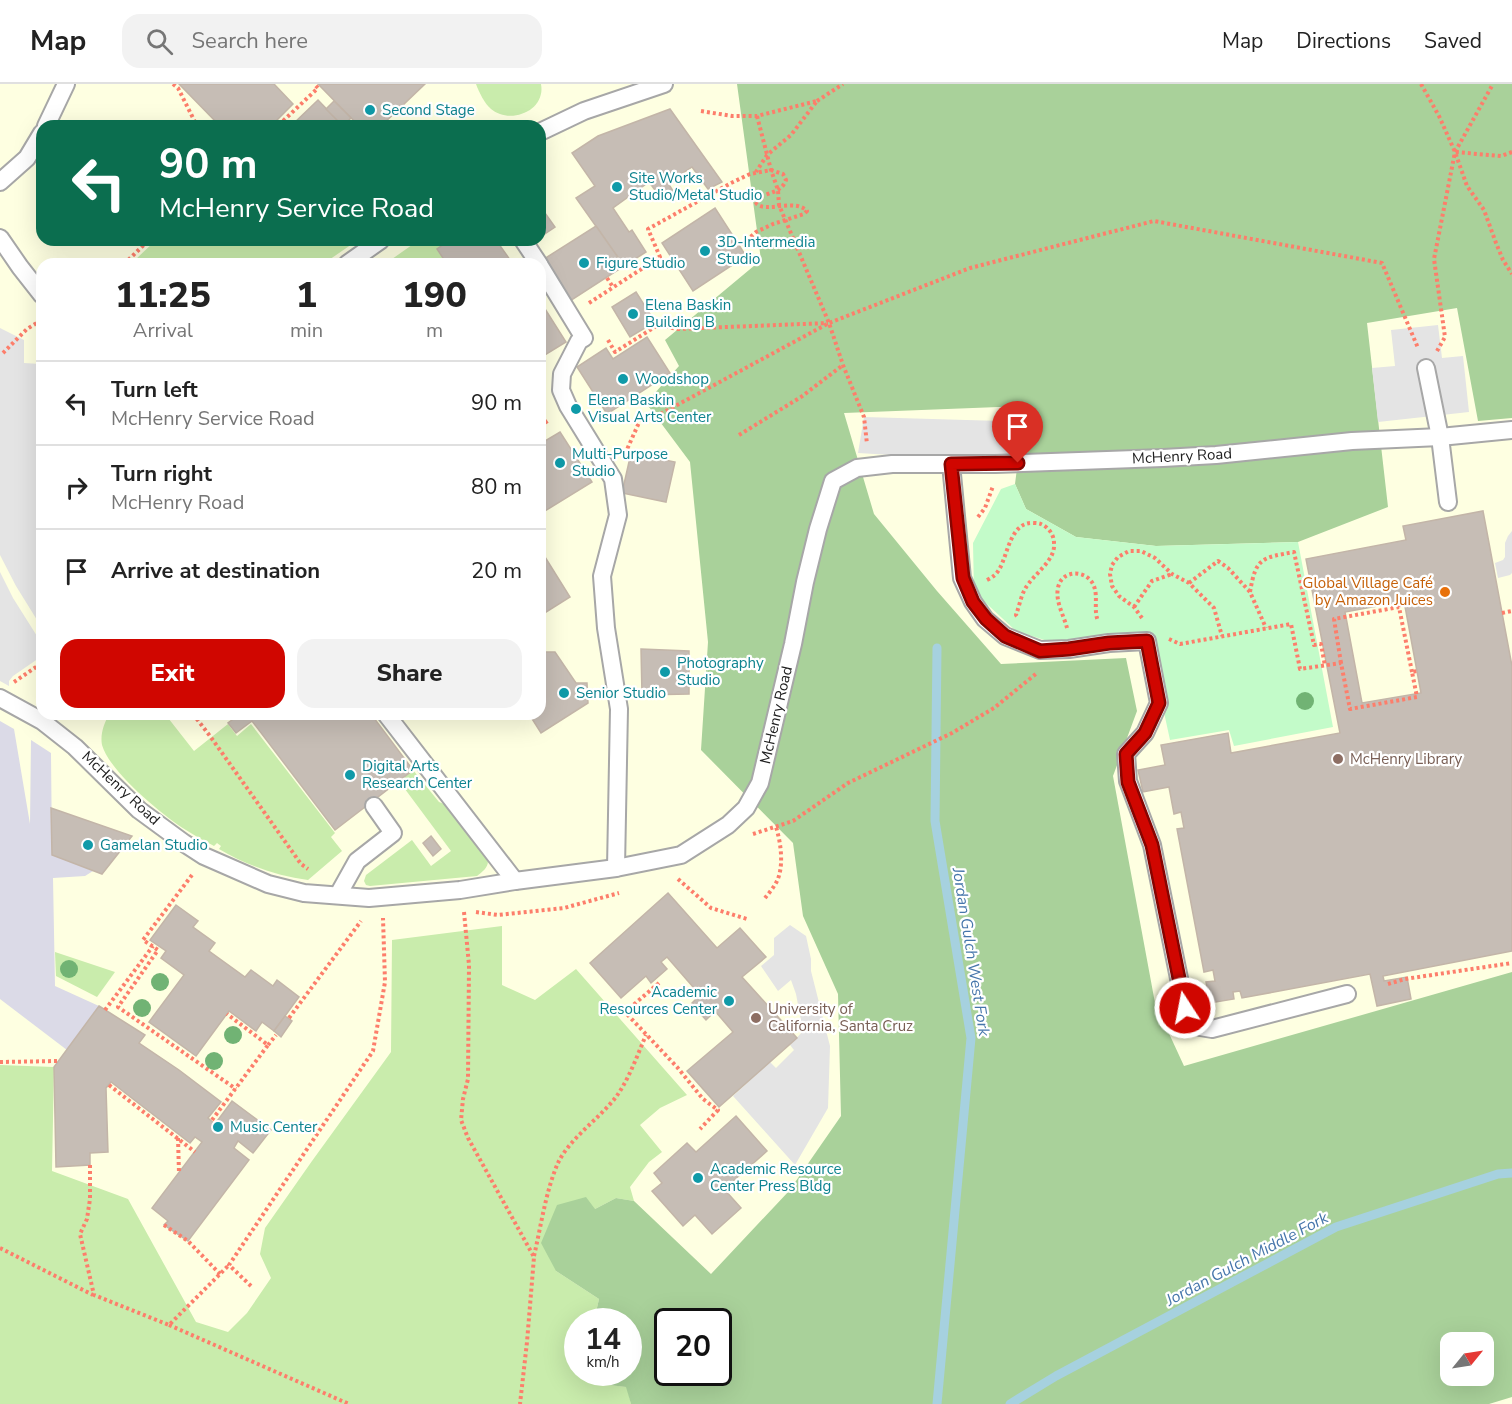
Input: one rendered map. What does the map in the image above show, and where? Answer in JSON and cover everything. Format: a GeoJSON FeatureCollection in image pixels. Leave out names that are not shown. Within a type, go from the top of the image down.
{"type":"FeatureCollection","features":[{"type":"Feature","properties":{"kind":"lane"},"geometry":{"type":"LineString","coordinates":[[49,120],[66,84]]}},
{"type":"Feature","properties":{"kind":"lane"},"geometry":{"type":"LineString","coordinates":[[546,129],[572,116],[663,84]]}},
{"type":"Feature","properties":{"kind":"lane"},"geometry":{"type":"LineString","coordinates":[[0,182],[27,158],[36,143]]}},
{"type":"Feature","properties":{"kind":"lane"},"geometry":{"type":"LineString","coordinates":[[0,238],[36,287]]}},
{"type":"Feature","properties":{"kind":"lane"},"geometry":{"type":"LineString","coordinates":[[356,258],[372,246]]}},
{"type":"Feature","properties":{"kind":"lane"},"geometry":{"type":"LineString","coordinates":[[546,276],[584,338],[579,341],[562,374],[561,390],[568,406],[613,479],[618,515],[602,576],[606,628],[619,709],[616,868]]}},
{"type":"Feature","properties":{"kind":"lane"},"geometry":{"type":"LineString","coordinates":[[1426,368],[1440,437],[1448,502]]}},
{"type":"Feature","properties":{"kind":"lane","name":"McHenry Road"},"geometry":{"type":"LineString","coordinates":[[41,720],[75,747],[139,810],[184,843],[204,856],[268,884],[304,893],[369,898],[460,890],[616,868],[681,855],[728,825],[746,808],[760,783],[793,644],[805,582],[833,481],[857,468],[892,464],[995,464],[1163,459],[1352,441],[1440,437],[1512,430]]}},
{"type":"Feature","properties":{"kind":"lane"},"geometry":{"type":"LineString","coordinates":[[951,464],[963,578],[973,602],[986,619],[1005,636],[1040,651],[1147,641],[1159,703],[1145,733],[1126,754],[1128,782],[1152,845],[1185,1008],[1194,1026],[1212,1029],[1347,994]]}},
{"type":"Feature","properties":{"kind":"lane","name":"McHenry Road"},"geometry":{"type":"LineString","coordinates":[[0,698],[36,717]]}},
{"type":"Feature","properties":{"kind":"lane"},"geometry":{"type":"LineString","coordinates":[[391,720],[515,881]]}},
{"type":"Feature","properties":{"kind":"lane"},"geometry":{"type":"LineString","coordinates":[[338,895],[357,861],[393,833],[374,806]]}},
{"type":"Feature","properties":{"kind":"path"},"geometry":{"type":"LineString","coordinates":[[173,84],[178,88],[194,120]]}},
{"type":"Feature","properties":{"kind":"path"},"geometry":{"type":"LineString","coordinates":[[284,120],[318,88],[314,84]]}},
{"type":"Feature","properties":{"kind":"path"},"geometry":{"type":"LineString","coordinates":[[701,111],[732,116],[757,116],[817,101],[843,84]]}},
{"type":"Feature","properties":{"kind":"path"},"geometry":{"type":"LineString","coordinates":[[1421,84],[1439,116],[1467,186],[1485,210],[1496,243],[1512,274]]}},
{"type":"Feature","properties":{"kind":"path"},"geometry":{"type":"LineString","coordinates":[[1426,368],[1444,337],[1434,259],[1455,152],[1493,84]]}},
{"type":"Feature","properties":{"kind":"path"},"geometry":{"type":"LineString","coordinates":[[756,172],[767,155],[791,135],[817,101]]}},
{"type":"Feature","properties":{"kind":"path"},"geometry":{"type":"LineString","coordinates":[[757,116],[784,220],[829,323],[864,417],[868,466]]}},
{"type":"Feature","properties":{"kind":"path"},"geometry":{"type":"LineString","coordinates":[[1455,152],[1501,156],[1512,152]]}},
{"type":"Feature","properties":{"kind":"path"},"geometry":{"type":"LineString","coordinates":[[570,314],[660,257],[648,229],[731,183],[756,172],[771,170],[783,174],[786,180],[784,186],[757,197],[755,200],[758,205],[800,206],[807,212],[756,232],[740,246]]}},
{"type":"Feature","properties":{"kind":"path"},"geometry":{"type":"LineString","coordinates":[[613,479],[641,418],[653,418],[829,323],[970,268],[1154,221],[1382,263],[1426,368]]}},
{"type":"Feature","properties":{"kind":"path"},"geometry":{"type":"LineString","coordinates":[[130,258],[143,246]]}},
{"type":"Feature","properties":{"kind":"path"},"geometry":{"type":"LineString","coordinates":[[607,278],[613,287]]}},
{"type":"Feature","properties":{"kind":"path"},"geometry":{"type":"LineString","coordinates":[[3,353],[27,329],[36,323]]}},
{"type":"Feature","properties":{"kind":"path"},"geometry":{"type":"LineString","coordinates":[[584,338],[608,339],[615,352],[657,325],[678,329],[829,323]]}},
{"type":"Feature","properties":{"kind":"path"},"geometry":{"type":"LineString","coordinates":[[740,435],[801,397],[843,365]]}},
{"type":"Feature","properties":{"kind":"path"},"geometry":{"type":"LineString","coordinates":[[975,521],[985,508],[995,483]]}},
{"type":"Feature","properties":{"kind":"path"},"geometry":{"type":"LineString","coordinates":[[986,581],[1000,569],[1012,538],[1020,527],[1029,522],[1040,523],[1049,530],[1054,539],[1055,550],[1024,589],[1016,615],[1026,620]]}},
{"type":"Feature","properties":{"kind":"path"},"geometry":{"type":"LineString","coordinates":[[1148,625],[1134,607],[1119,596],[1112,586],[1110,574],[1112,565],[1118,557],[1129,551],[1141,551],[1155,558],[1172,574],[1189,584],[1214,608],[1222,636]]}},
{"type":"Feature","properties":{"kind":"path"},"geometry":{"type":"LineString","coordinates":[[1250,592],[1253,573],[1258,566],[1267,558],[1294,552],[1314,645],[1321,644],[1325,666]]}},
{"type":"Feature","properties":{"kind":"path"},"geometry":{"type":"LineString","coordinates":[[1189,584],[1218,561],[1228,568],[1250,592],[1266,628]]}},
{"type":"Feature","properties":{"kind":"path"},"geometry":{"type":"LineString","coordinates":[[1068,630],[1057,589],[1060,580],[1076,573],[1086,576],[1092,582],[1096,592],[1095,615],[1109,643]]}},
{"type":"Feature","properties":{"kind":"path"},"geometry":{"type":"LineString","coordinates":[[1134,607],[1152,581],[1172,574]]}},
{"type":"Feature","properties":{"kind":"path"},"geometry":{"type":"LineString","coordinates":[[1399,607],[1414,672],[1417,697],[1350,709],[1341,663],[1334,619],[1399,607]]}},
{"type":"Feature","properties":{"kind":"path"},"geometry":{"type":"LineString","coordinates":[[1502,613],[1512,610]]}},
{"type":"Feature","properties":{"kind":"path"},"geometry":{"type":"LineString","coordinates":[[1166,638],[1180,644],[1291,624],[1300,669],[1341,663]]}},
{"type":"Feature","properties":{"kind":"path"},"geometry":{"type":"LineString","coordinates":[[14,682],[36,667]]}},
{"type":"Feature","properties":{"kind":"path"},"geometry":{"type":"LineString","coordinates":[[744,836],[794,821],[848,783],[952,733],[994,708],[1045,667]]}},
{"type":"Feature","properties":{"kind":"path"},"geometry":{"type":"LineString","coordinates":[[198,720],[301,864],[338,895]]}},
{"type":"Feature","properties":{"kind":"path"},"geometry":{"type":"LineString","coordinates":[[765,898],[776,883],[780,870],[776,827]]}},
{"type":"Feature","properties":{"kind":"path"},"geometry":{"type":"LineString","coordinates":[[193,875],[143,940],[158,950],[118,1007],[236,1089]]}},
{"type":"Feature","properties":{"kind":"path"},"geometry":{"type":"LineString","coordinates":[[677,877],[711,908],[747,919]]}},
{"type":"Feature","properties":{"kind":"path"},"geometry":{"type":"LineString","coordinates":[[475,912],[498,915],[564,908],[620,892]]}},
{"type":"Feature","properties":{"kind":"path"},"geometry":{"type":"LineString","coordinates":[[169,1324],[229,1266],[373,1051],[385,982],[382,920],[387,897]]}},
{"type":"Feature","properties":{"kind":"path"},"geometry":{"type":"LineString","coordinates":[[464,910],[469,965],[468,1079],[461,1120],[468,1138],[534,1257]]}},
{"type":"Feature","properties":{"kind":"path"},"geometry":{"type":"LineString","coordinates":[[289,1018],[362,921],[362,914]]}},
{"type":"Feature","properties":{"kind":"path"},"geometry":{"type":"LineString","coordinates":[[105,1010],[153,946]]}},
{"type":"Feature","properties":{"kind":"path"},"geometry":{"type":"LineString","coordinates":[[1388,984],[1405,979],[1512,963]]}},
{"type":"Feature","properties":{"kind":"path"},"geometry":{"type":"LineString","coordinates":[[659,983],[625,1012],[677,1067],[702,1099],[718,1110],[700,1129]]}},
{"type":"Feature","properties":{"kind":"path"},"geometry":{"type":"LineString","coordinates":[[227,1014],[268,1045]]}},
{"type":"Feature","properties":{"kind":"path"},"geometry":{"type":"LineString","coordinates":[[212,1120],[276,1035]]}},
{"type":"Feature","properties":{"kind":"path"},"geometry":{"type":"LineString","coordinates":[[520,1404],[534,1257],[550,1186],[559,1161],[569,1147],[616,1096],[646,1035]]}},
{"type":"Feature","properties":{"kind":"path"},"geometry":{"type":"LineString","coordinates":[[0,1062],[58,1061]]}},
{"type":"Feature","properties":{"kind":"path"},"geometry":{"type":"LineString","coordinates":[[109,1085],[195,1152]]}},
{"type":"Feature","properties":{"kind":"path"},"geometry":{"type":"LineString","coordinates":[[177,1138],[178,1173]]}},
{"type":"Feature","properties":{"kind":"path"},"geometry":{"type":"LineString","coordinates":[[90,1165],[90,1199],[87,1219],[80,1234],[94,1295]]}},
{"type":"Feature","properties":{"kind":"path"},"geometry":{"type":"LineString","coordinates":[[164,1225],[188,1241],[220,1274]]}},
{"type":"Feature","properties":{"kind":"path"},"geometry":{"type":"LineString","coordinates":[[0,1248],[94,1295],[169,1324],[350,1404]]}},
{"type":"Feature","properties":{"kind":"path"},"geometry":{"type":"LineString","coordinates":[[229,1266],[251,1286]]}},
{"type":"Feature","properties":{"kind":"shaded area","name":"University of California, Santa Cruz"},"geometry":{"type":"Polygon","coordinates":[[[0,84],[1512,84],[1512,1404],[0,1404],[0,84]]]}},
{"type":"Feature","properties":{"kind":"shaded area"},"geometry":{"type":"Polygon","coordinates":[[[1438,325],[1442,358],[1463,356],[1469,412],[1378,422],[1372,368],[1395,366],[1391,330],[1438,325]]]}},
{"type":"Feature","properties":{"kind":"shaded area"},"geometry":{"type":"Polygon","coordinates":[[[0,328],[24,340],[24,363],[36,364],[36,618],[0,555],[0,328]]]}},
{"type":"Feature","properties":{"kind":"shaded area"},"geometry":{"type":"Polygon","coordinates":[[[864,417],[1031,422],[1030,442],[1025,463],[858,453],[864,417]]]}},
{"type":"Feature","properties":{"kind":"shaded area"},"geometry":{"type":"Polygon","coordinates":[[[1512,531],[1512,573],[1498,578],[1495,563],[1505,557],[1505,543],[1512,531]]]}},
{"type":"Feature","properties":{"kind":"shaded area"},"geometry":{"type":"Polygon","coordinates":[[[0,572],[36,634],[36,660],[13,676],[9,681],[9,686],[0,681],[0,572]]]}},
{"type":"Feature","properties":{"kind":"shaded area"},"geometry":{"type":"Polygon","coordinates":[[[0,721],[14,729],[30,824],[31,740],[51,753],[52,854],[93,871],[85,876],[53,878],[55,986],[99,1006],[67,1050],[0,999],[0,721]]]}},
{"type":"Feature","properties":{"kind":"shaded area"},"geometry":{"type":"Polygon","coordinates":[[[790,925],[806,936],[811,971],[830,1046],[828,1108],[795,1165],[733,1096],[770,1062],[776,1068],[794,1050],[790,1045],[803,1031],[791,980],[778,991],[761,966],[774,955],[774,938],[790,925]]]}},
{"type":"Feature","properties":{"kind":"green space"},"geometry":{"type":"Polygon","coordinates":[[[476,84],[541,84],[541,93],[538,102],[525,113],[508,116],[499,114],[488,107],[476,84]]]}},
{"type":"Feature","properties":{"kind":"green space"},"geometry":{"type":"Polygon","coordinates":[[[737,84],[1512,84],[1512,418],[1478,421],[1457,308],[1367,323],[1388,507],[1298,542],[1156,546],[1076,537],[1026,509],[1015,484],[1025,406],[844,413],[874,514],[1001,664],[1126,658],[1137,711],[1113,776],[1155,1003],[1184,1066],[1512,972],[1512,1397],[1489,1404],[631,1404],[626,1387],[617,1386],[642,1386],[642,1308],[597,1308],[599,1299],[556,1271],[541,1243],[557,1205],[586,1197],[595,1209],[616,1198],[634,1201],[711,1274],[789,1191],[841,1116],[838,994],[803,916],[793,843],[701,750],[708,642],[690,462],[646,403],[679,366],[665,340],[761,260],[737,84]]]}},
{"type":"Feature","properties":{"kind":"green space"},"geometry":{"type":"Polygon","coordinates":[[[150,246],[349,246],[332,258],[137,258],[150,246]]]}},
{"type":"Feature","properties":{"kind":"green space"},"geometry":{"type":"Polygon","coordinates":[[[410,246],[441,246],[437,249],[443,258],[394,258],[410,246]]]}},
{"type":"Feature","properties":{"kind":"green space"},"geometry":{"type":"Polygon","coordinates":[[[1015,484],[1026,509],[1076,537],[1156,546],[1298,542],[1333,727],[1234,746],[1229,730],[1170,740],[1147,634],[1051,642],[1016,631],[974,592],[973,543],[1001,489],[1015,484]]]}},
{"type":"Feature","properties":{"kind":"green space"},"geometry":{"type":"Polygon","coordinates":[[[107,720],[170,720],[194,751],[228,724],[237,736],[251,724],[335,833],[331,837],[342,851],[308,880],[273,873],[240,860],[219,849],[221,846],[217,843],[214,846],[176,823],[138,792],[107,756],[102,745],[103,729],[107,720]]]}},
{"type":"Feature","properties":{"kind":"green space"},"geometry":{"type":"Polygon","coordinates":[[[413,770],[439,802],[444,804],[488,861],[487,866],[477,876],[366,885],[364,881],[366,875],[412,840],[431,866],[451,851],[399,781],[413,770]]]}},
{"type":"Feature","properties":{"kind":"green space"},"geometry":{"type":"Polygon","coordinates":[[[502,926],[502,985],[535,1000],[576,969],[687,1095],[660,1108],[640,1125],[662,1152],[649,1162],[630,1187],[634,1201],[616,1198],[595,1209],[556,1271],[599,1299],[597,1308],[564,1308],[564,1386],[627,1387],[631,1404],[0,1404],[0,1065],[54,1067],[52,1171],[128,1199],[196,1322],[228,1332],[247,1313],[271,1278],[260,1254],[265,1228],[391,1052],[392,940],[502,926]]]}},
{"type":"Feature","properties":{"kind":"green space"},"geometry":{"type":"Polygon","coordinates":[[[55,952],[115,972],[97,997],[56,976],[55,952]]]}},
{"type":"Feature","properties":{"kind":"building"},"geometry":{"type":"Polygon","coordinates":[[[179,84],[274,84],[293,104],[277,120],[214,120],[179,84]]]}},
{"type":"Feature","properties":{"kind":"building","name":"Second Stage"},"geometry":{"type":"Polygon","coordinates":[[[318,84],[425,84],[387,120],[353,120],[318,84]]]}},
{"type":"Feature","properties":{"kind":"building"},"geometry":{"type":"Polygon","coordinates":[[[318,100],[337,120],[297,120],[318,100]]]}},
{"type":"Feature","properties":{"kind":"building"},"geometry":{"type":"Polygon","coordinates":[[[334,101],[351,118],[337,120],[326,109],[334,101]]]}},
{"type":"Feature","properties":{"kind":"building","name":"Site Works Studio/Metal Studio"},"geometry":{"type":"Polygon","coordinates":[[[670,109],[722,182],[708,189],[692,167],[668,183],[673,191],[661,198],[649,182],[613,208],[629,232],[632,230],[646,252],[624,266],[576,198],[595,186],[572,153],[598,136],[670,109]]]}},
{"type":"Feature","properties":{"kind":"building","name":"3D-Intermedia Studio"},"geometry":{"type":"Polygon","coordinates":[[[715,208],[746,256],[693,291],[662,243],[715,208]]]}},
{"type":"Feature","properties":{"kind":"building"},"geometry":{"type":"Polygon","coordinates":[[[546,214],[555,227],[546,233],[546,214]]]}},
{"type":"Feature","properties":{"kind":"building","name":"Figure Studio"},"geometry":{"type":"Polygon","coordinates":[[[596,226],[624,266],[570,301],[546,258],[596,226]]]}},
{"type":"Feature","properties":{"kind":"building"},"geometry":{"type":"Polygon","coordinates":[[[441,246],[500,246],[509,258],[443,258],[437,249],[441,246]]]}},
{"type":"Feature","properties":{"kind":"building","name":"Elena Baskin Building B"},"geometry":{"type":"Polygon","coordinates":[[[636,292],[655,322],[630,337],[612,307],[636,292]]]}},
{"type":"Feature","properties":{"kind":"building"},"geometry":{"type":"Polygon","coordinates":[[[546,310],[566,342],[546,354],[546,310]]]}},
{"type":"Feature","properties":{"kind":"building","name":"Woodshop"},"geometry":{"type":"Polygon","coordinates":[[[647,337],[670,373],[607,414],[577,367],[606,348],[613,359],[647,337]]]}},
{"type":"Feature","properties":{"kind":"building","name":"Multi-Purpose Studio"},"geometry":{"type":"Polygon","coordinates":[[[560,432],[592,482],[546,510],[546,440],[560,432]]]}},
{"type":"Feature","properties":{"kind":"building"},"geometry":{"type":"Polygon","coordinates":[[[631,453],[675,462],[666,502],[622,493],[631,453]]]}},
{"type":"Feature","properties":{"kind":"building","name":"McHenry Library"},"geometry":{"type":"Polygon","coordinates":[[[1483,511],[1512,666],[1512,951],[1383,976],[1384,981],[1407,977],[1411,999],[1377,1006],[1370,974],[1242,998],[1240,991],[1233,992],[1234,999],[1210,1003],[1206,982],[1215,981],[1213,970],[1204,972],[1177,829],[1184,828],[1181,812],[1174,814],[1169,787],[1143,792],[1138,770],[1165,765],[1161,745],[1228,733],[1231,753],[1340,733],[1306,559],[1406,540],[1403,526],[1483,511]],[[1404,601],[1345,612],[1362,703],[1421,693],[1404,601]]]}},
{"type":"Feature","properties":{"kind":"building"},"geometry":{"type":"Polygon","coordinates":[[[546,559],[570,597],[546,612],[546,559]]]}},
{"type":"Feature","properties":{"kind":"building","name":"Photography Studio"},"geometry":{"type":"Polygon","coordinates":[[[641,649],[689,651],[689,694],[642,695],[641,649]]]}},
{"type":"Feature","properties":{"kind":"building","name":"Senior Studio"},"geometry":{"type":"Polygon","coordinates":[[[546,652],[555,652],[576,683],[587,683],[588,703],[541,733],[533,720],[546,720],[546,652]]]}},
{"type":"Feature","properties":{"kind":"building","name":"Digital Arts Research Center"},"geometry":{"type":"Polygon","coordinates":[[[232,720],[376,720],[413,770],[335,830],[252,721],[236,733],[228,723],[232,720]]]}},
{"type":"Feature","properties":{"kind":"building","name":"Gamelan Studio"},"geometry":{"type":"Polygon","coordinates":[[[51,808],[132,836],[102,874],[52,855],[51,808]]]}},
{"type":"Feature","properties":{"kind":"building"},"geometry":{"type":"Polygon","coordinates":[[[431,836],[441,849],[433,856],[423,843],[431,836]]]}},
{"type":"Feature","properties":{"kind":"building","name":"Academic Resources Center"},"geometry":{"type":"Polygon","coordinates":[[[668,893],[717,948],[740,928],[766,957],[742,977],[797,1038],[719,1107],[687,1071],[733,1032],[715,1011],[706,1020],[698,1011],[692,1003],[700,995],[667,957],[661,962],[667,969],[651,983],[646,976],[621,998],[590,963],[668,893]]]}},
{"type":"Feature","properties":{"kind":"building"},"geometry":{"type":"Polygon","coordinates":[[[176,905],[198,921],[193,927],[215,943],[209,951],[245,977],[251,970],[273,986],[277,980],[299,997],[274,1031],[262,1022],[256,1031],[229,1011],[196,1056],[149,1022],[184,975],[161,958],[166,951],[150,940],[176,905]]]}},
{"type":"Feature","properties":{"kind":"building","name":"Music Center"},"geometry":{"type":"Polygon","coordinates":[[[99,1006],[145,1035],[139,1043],[221,1102],[208,1118],[215,1124],[232,1101],[271,1130],[253,1153],[238,1141],[234,1148],[249,1160],[188,1241],[164,1225],[168,1221],[152,1208],[202,1142],[195,1137],[190,1143],[111,1082],[106,1088],[108,1152],[90,1153],[90,1165],[56,1167],[54,1067],[99,1006]]]}},
{"type":"Feature","properties":{"kind":"building"},"geometry":{"type":"Polygon","coordinates":[[[285,1016],[292,1021],[281,1037],[274,1031],[285,1016]]]}},
{"type":"Feature","properties":{"kind":"building","name":"Academic Resource Center Press Bldg"},"geometry":{"type":"Polygon","coordinates":[[[736,1116],[767,1151],[724,1189],[741,1208],[712,1234],[695,1215],[683,1226],[652,1191],[662,1183],[654,1173],[687,1143],[696,1152],[736,1116]]]}},
{"type":"Feature","properties":{"kind":"waterway","name":"Jordan Gulch West Fork"},"geometry":{"type":"LineString","coordinates":[[937,648],[935,821],[971,1038],[937,1404]]}},
{"type":"Feature","properties":{"kind":"waterway","name":"Jordan Gulch Middle Fork"},"geometry":{"type":"LineString","coordinates":[[1010,1404],[1056,1376],[1336,1227],[1498,1174],[1512,1173]]}},
{"type":"Feature","properties":{"kind":"place","name":"Second Stage"},"geometry":{"type":"Point","coordinates":[370,110]}},
{"type":"Feature","properties":{"kind":"place","name":"Site Works Studio/Metal Studio"},"geometry":{"type":"Point","coordinates":[617,187]}},
{"type":"Feature","properties":{"kind":"place","name":"3D-Intermedia Studio"},"geometry":{"type":"Point","coordinates":[705,251]}},
{"type":"Feature","properties":{"kind":"place","name":"Figure Studio"},"geometry":{"type":"Point","coordinates":[584,263]}},
{"type":"Feature","properties":{"kind":"place","name":"Elena Baskin Building B"},"geometry":{"type":"Point","coordinates":[633,314]}},
{"type":"Feature","properties":{"kind":"place","name":"Woodshop"},"geometry":{"type":"Point","coordinates":[623,379]}},
{"type":"Feature","properties":{"kind":"place","name":"Elena Baskin Visual Arts Center"},"geometry":{"type":"Point","coordinates":[576,409]}},
{"type":"Feature","properties":{"kind":"place","name":"Multi-Purpose Studio"},"geometry":{"type":"Point","coordinates":[560,463]}},
{"type":"Feature","properties":{"kind":"place","name":"Global Village Café by Amazon Juices"},"geometry":{"type":"Point","coordinates":[1445,592]}},
{"type":"Feature","properties":{"kind":"place","name":"Photography Studio"},"geometry":{"type":"Point","coordinates":[665,672]}},
{"type":"Feature","properties":{"kind":"place","name":"Senior Studio"},"geometry":{"type":"Point","coordinates":[564,693]}},
{"type":"Feature","properties":{"kind":"place","name":"McHenry Library"},"geometry":{"type":"Point","coordinates":[1338,759]}},
{"type":"Feature","properties":{"kind":"place","name":"Digital Arts Research Center"},"geometry":{"type":"Point","coordinates":[350,775]}},
{"type":"Feature","properties":{"kind":"place","name":"Gamelan Studio"},"geometry":{"type":"Point","coordinates":[88,845]}},
{"type":"Feature","properties":{"kind":"place","name":"Academic Resources Center"},"geometry":{"type":"Point","coordinates":[729,1001]}},
{"type":"Feature","properties":{"kind":"place","name":"University of California, Santa Cruz"},"geometry":{"type":"Point","coordinates":[756,1018]}},
{"type":"Feature","properties":{"kind":"place","name":"Music Center"},"geometry":{"type":"Point","coordinates":[218,1127]}},
{"type":"Feature","properties":{"kind":"place","name":"Academic Resource Center Press Bldg"},"geometry":{"type":"Point","coordinates":[698,1178]}},
{"type":"Feature","properties":{"kind":"route"},"geometry":{"type":"LineString","coordinates":[[1018,463],[951,464],[963,578],[973,602],[986,619],[1005,636],[1040,651],[1147,641],[1159,703],[1145,733],[1126,754],[1128,782],[1152,845],[1185,1008]]}}]}
